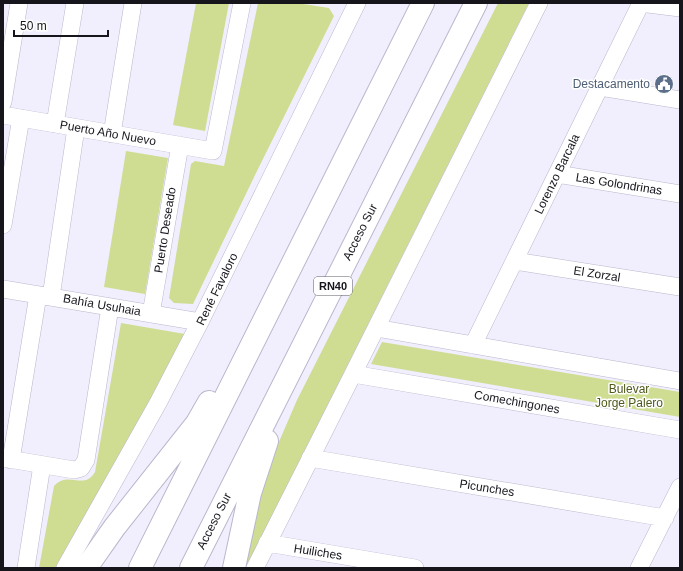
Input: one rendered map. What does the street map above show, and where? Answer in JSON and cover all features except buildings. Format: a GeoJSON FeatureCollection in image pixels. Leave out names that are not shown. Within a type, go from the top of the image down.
{"type":"FeatureCollection","features":[{"type":"Feature","properties":{"kind":"highway"},"geometry":{"type":"LineString","coordinates":[[140,568],[423,3]]}},
{"type":"Feature","properties":{"kind":"highway","name":"Acceso Sur"},"geometry":{"type":"LineString","coordinates":[[190,568],[476,3]]}},
{"type":"Feature","properties":{"kind":"highway"},"geometry":{"type":"LineString","coordinates":[[234,568],[250,493],[267,442],[290,391],[487,3]]}},
{"type":"Feature","properties":{"kind":"highway"},"geometry":{"type":"LineString","coordinates":[[86,568],[114,528],[197,423],[231,363],[278,271],[339,169]]}},
{"type":"Feature","properties":{"kind":"street"},"geometry":{"type":"LineString","coordinates":[[3,102],[19,3]]}},
{"type":"Feature","properties":{"kind":"street"},"geometry":{"type":"LineString","coordinates":[[55,124],[75,3]]}},
{"type":"Feature","properties":{"kind":"street"},"geometry":{"type":"LineString","coordinates":[[112,134],[133,3]]}},
{"type":"Feature","properties":{"kind":"street","name":"Puerto Año Nuevo"},"geometry":{"type":"LineString","coordinates":[[3,115],[213,151],[242,3]]}},
{"type":"Feature","properties":{"kind":"street","name":"René Favaloro"},"geometry":{"type":"LineString","coordinates":[[65,568],[158,403],[200,322],[357,3]]}},
{"type":"Feature","properties":{"kind":"street"},"geometry":{"type":"LineString","coordinates":[[254,568],[539,3]]}},
{"type":"Feature","properties":{"kind":"street"},"geometry":{"type":"LineString","coordinates":[[640,3],[680,8]]}},
{"type":"Feature","properties":{"kind":"street","name":"Lorenzo Barcala"},"geometry":{"type":"LineString","coordinates":[[473,345],[640,3]]}},
{"type":"Feature","properties":{"kind":"street"},"geometry":{"type":"LineString","coordinates":[[600,87],[680,100]]}},
{"type":"Feature","properties":{"kind":"street"},"geometry":{"type":"LineString","coordinates":[[3,225],[21,118]]}},
{"type":"Feature","properties":{"kind":"street"},"geometry":{"type":"LineString","coordinates":[[76,128],[44,296],[7,459],[74,470],[81,468],[86,460],[110,307]]}},
{"type":"Feature","properties":{"kind":"street","name":"Puerto Deseado"},"geometry":{"type":"LineString","coordinates":[[151,314],[180,145]]}},
{"type":"Feature","properties":{"kind":"street","name":"Las Golondrinas"},"geometry":{"type":"LineString","coordinates":[[557,174],[680,194]]}},
{"type":"Feature","properties":{"kind":"street","name":"El Zorzal"},"geometry":{"type":"LineString","coordinates":[[515,261],[680,287]]}},
{"type":"Feature","properties":{"kind":"street","name":"Bahía Usuhaia"},"geometry":{"type":"LineString","coordinates":[[3,289],[200,322]]}},
{"type":"Feature","properties":{"kind":"street"},"geometry":{"type":"LineString","coordinates":[[376,328],[680,381]]}},
{"type":"Feature","properties":{"kind":"street","name":"Comechingones"},"geometry":{"type":"LineString","coordinates":[[353,374],[680,430]]}},
{"type":"Feature","properties":{"kind":"street","name":"Picunches"},"geometry":{"type":"LineString","coordinates":[[310,458],[665,518]]}},
{"type":"Feature","properties":{"kind":"street"},"geometry":{"type":"LineString","coordinates":[[26,568],[42,465]]}},
{"type":"Feature","properties":{"kind":"street"},"geometry":{"type":"LineString","coordinates":[[639,568],[680,487]]}},
{"type":"Feature","properties":{"kind":"street","name":"Huiliches"},"geometry":{"type":"LineString","coordinates":[[267,543],[415,568]]}},
{"type":"Feature","properties":{"kind":"green space"},"geometry":{"type":"Polygon","coordinates":[[[196,3],[229,3],[205,131],[173,125],[196,3]]]}},
{"type":"Feature","properties":{"kind":"green space"},"geometry":{"type":"Polygon","coordinates":[[[258,3],[297,3],[329,8],[334,16],[193,304],[174,303],[169,298],[191,164],[195,161],[224,166],[258,3]]]}},
{"type":"Feature","properties":{"kind":"green space"},"geometry":{"type":"Polygon","coordinates":[[[498,3],[529,3],[246,568],[242,568],[262,488],[278,444],[297,400],[498,3]]]}},
{"type":"Feature","properties":{"kind":"green space"},"geometry":{"type":"Polygon","coordinates":[[[126,151],[168,158],[145,294],[104,287],[126,151]]]}},
{"type":"Feature","properties":{"kind":"green space"},"geometry":{"type":"Polygon","coordinates":[[[121,323],[185,334],[137,426],[58,568],[39,568],[54,486],[65,480],[86,480],[95,472],[121,323]]]}},
{"type":"Feature","properties":{"kind":"green space","name":"Bulevar Jorge Palero"},"geometry":{"type":"Polygon","coordinates":[[[382,342],[680,392],[680,417],[371,364],[382,342]]]}},
{"type":"Feature","properties":{"kind":"place","name":"Destacamento"},"geometry":{"type":"Point","coordinates":[664,84]}}]}
